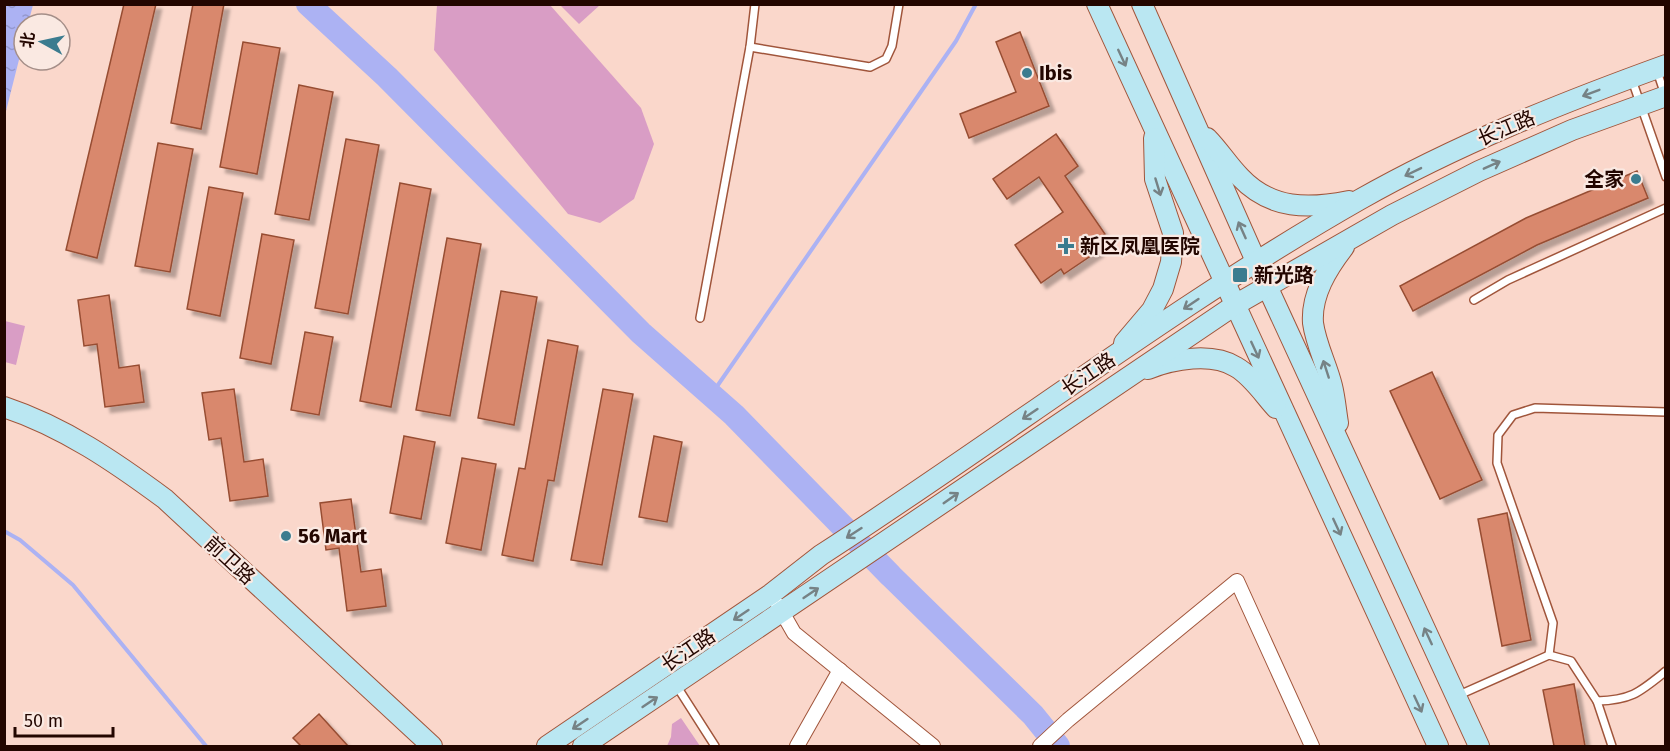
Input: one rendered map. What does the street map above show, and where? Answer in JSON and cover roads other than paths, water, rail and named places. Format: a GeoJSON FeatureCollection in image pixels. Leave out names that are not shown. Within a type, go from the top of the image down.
{"type":"FeatureCollection","features":[{"type":"Feature","properties":{"kind":"main road"},"geometry":{"type":"LineString","coordinates":[[1097,4],[1438,747]]}},
{"type":"Feature","properties":{"kind":"main road"},"geometry":{"type":"LineString","coordinates":[[1142,4],[1256,262],[1479,747]]}},
{"type":"Feature","properties":{"kind":"main road","name":"长江路"},"geometry":{"type":"LineString","coordinates":[[547,747],[771,594],[821,555],[1256,262],[1360,199],[1483,137],[1661,67]]}},
{"type":"Feature","properties":{"kind":"main road","name":"长江路"},"geometry":{"type":"LineString","coordinates":[[583,747],[1235,305],[1479,171],[1572,130],[1665,96]]}},
{"type":"Feature","properties":{"kind":"main road"},"geometry":{"type":"LineString","coordinates":[[1197,128],[1222,153],[1241,178],[1262,194],[1279,202],[1302,207],[1325,206],[1360,199]]}},
{"type":"Feature","properties":{"kind":"main road"},"geometry":{"type":"LineString","coordinates":[[1113,357],[1152,310],[1163,289],[1171,262],[1173,233],[1155,179],[1154,129]]}},
{"type":"Feature","properties":{"kind":"main road"},"geometry":{"type":"LineString","coordinates":[[1341,446],[1332,387],[1313,323],[1320,284],[1328,267],[1350,240]]}},
{"type":"Feature","properties":{"kind":"main road"},"geometry":{"type":"LineString","coordinates":[[1129,376],[1154,367],[1195,358],[1223,362],[1236,367],[1250,379],[1289,423]]}},
{"type":"Feature","properties":{"kind":"main road","name":"前卫路"},"geometry":{"type":"LineString","coordinates":[[4,407],[25,414],[72,437],[122,467],[165,499],[432,747]]}},
{"type":"Feature","properties":{"kind":"street"},"geometry":{"type":"LineString","coordinates":[[1040,747],[1068,720],[1237,581],[1312,747]]}},
{"type":"Feature","properties":{"kind":"street"},"geometry":{"type":"LineString","coordinates":[[771,594],[794,633],[933,747]]}},
{"type":"Feature","properties":{"kind":"street"},"geometry":{"type":"LineString","coordinates":[[797,747],[840,670]]}},
{"type":"Feature","properties":{"kind":"lane"},"geometry":{"type":"LineString","coordinates":[[700,318],[750,47],[755,4]]}},
{"type":"Feature","properties":{"kind":"lane"},"geometry":{"type":"LineString","coordinates":[[750,47],[870,67],[886,59],[892,46],[899,4]]}},
{"type":"Feature","properties":{"kind":"lane"},"geometry":{"type":"LineString","coordinates":[[1661,67],[1665,96]]}},
{"type":"Feature","properties":{"kind":"lane"},"geometry":{"type":"LineString","coordinates":[[1631,78],[1665,177]]}},
{"type":"Feature","properties":{"kind":"lane"},"geometry":{"type":"LineString","coordinates":[[1474,300],[1508,279],[1665,208]]}},
{"type":"Feature","properties":{"kind":"lane"},"geometry":{"type":"LineString","coordinates":[[1549,655],[1553,623],[1497,463],[1497,435],[1513,415],[1535,408],[1665,412]]}},
{"type":"Feature","properties":{"kind":"lane"},"geometry":{"type":"LineString","coordinates":[[1456,696],[1549,655],[1571,661],[1597,701],[1612,747]]}},
{"type":"Feature","properties":{"kind":"lane"},"geometry":{"type":"LineString","coordinates":[[1597,701],[1611,701],[1636,694],[1665,671]]}},
{"type":"Feature","properties":{"kind":"lane"},"geometry":{"type":"LineString","coordinates":[[676,685],[715,747]]}},
{"type":"Feature","properties":{"kind":"water"},"geometry":{"type":"Polygon","coordinates":[[[5,4],[33,5],[31,12],[12,12],[12,72],[16,72],[5,115],[5,4]]]}},
{"type":"Feature","properties":{"kind":"waterway"},"geometry":{"type":"LineString","coordinates":[[308,4],[387,77],[641,333],[734,415],[891,576],[1033,715],[1058,746]]}},
{"type":"Feature","properties":{"kind":"waterway"},"geometry":{"type":"LineString","coordinates":[[711,395],[956,41],[976,4]]}},
{"type":"Feature","properties":{"kind":"waterway"},"geometry":{"type":"LineString","coordinates":[[4,531],[20,540],[73,585],[206,746]]}},
{"type":"Feature","properties":{"kind":"place","name":"Ibis"},"geometry":{"type":"Point","coordinates":[1027,73]}},
{"type":"Feature","properties":{"kind":"place","name":"全家"},"geometry":{"type":"Point","coordinates":[1636,179]}},
{"type":"Feature","properties":{"kind":"place","name":"新区凤凰医院"},"geometry":{"type":"Point","coordinates":[1066,246]}},
{"type":"Feature","properties":{"kind":"place","name":"新光路"},"geometry":{"type":"Point","coordinates":[1240,275]}},
{"type":"Feature","properties":{"kind":"place","name":"56 Mart"},"geometry":{"type":"Point","coordinates":[286,536]}}]}
